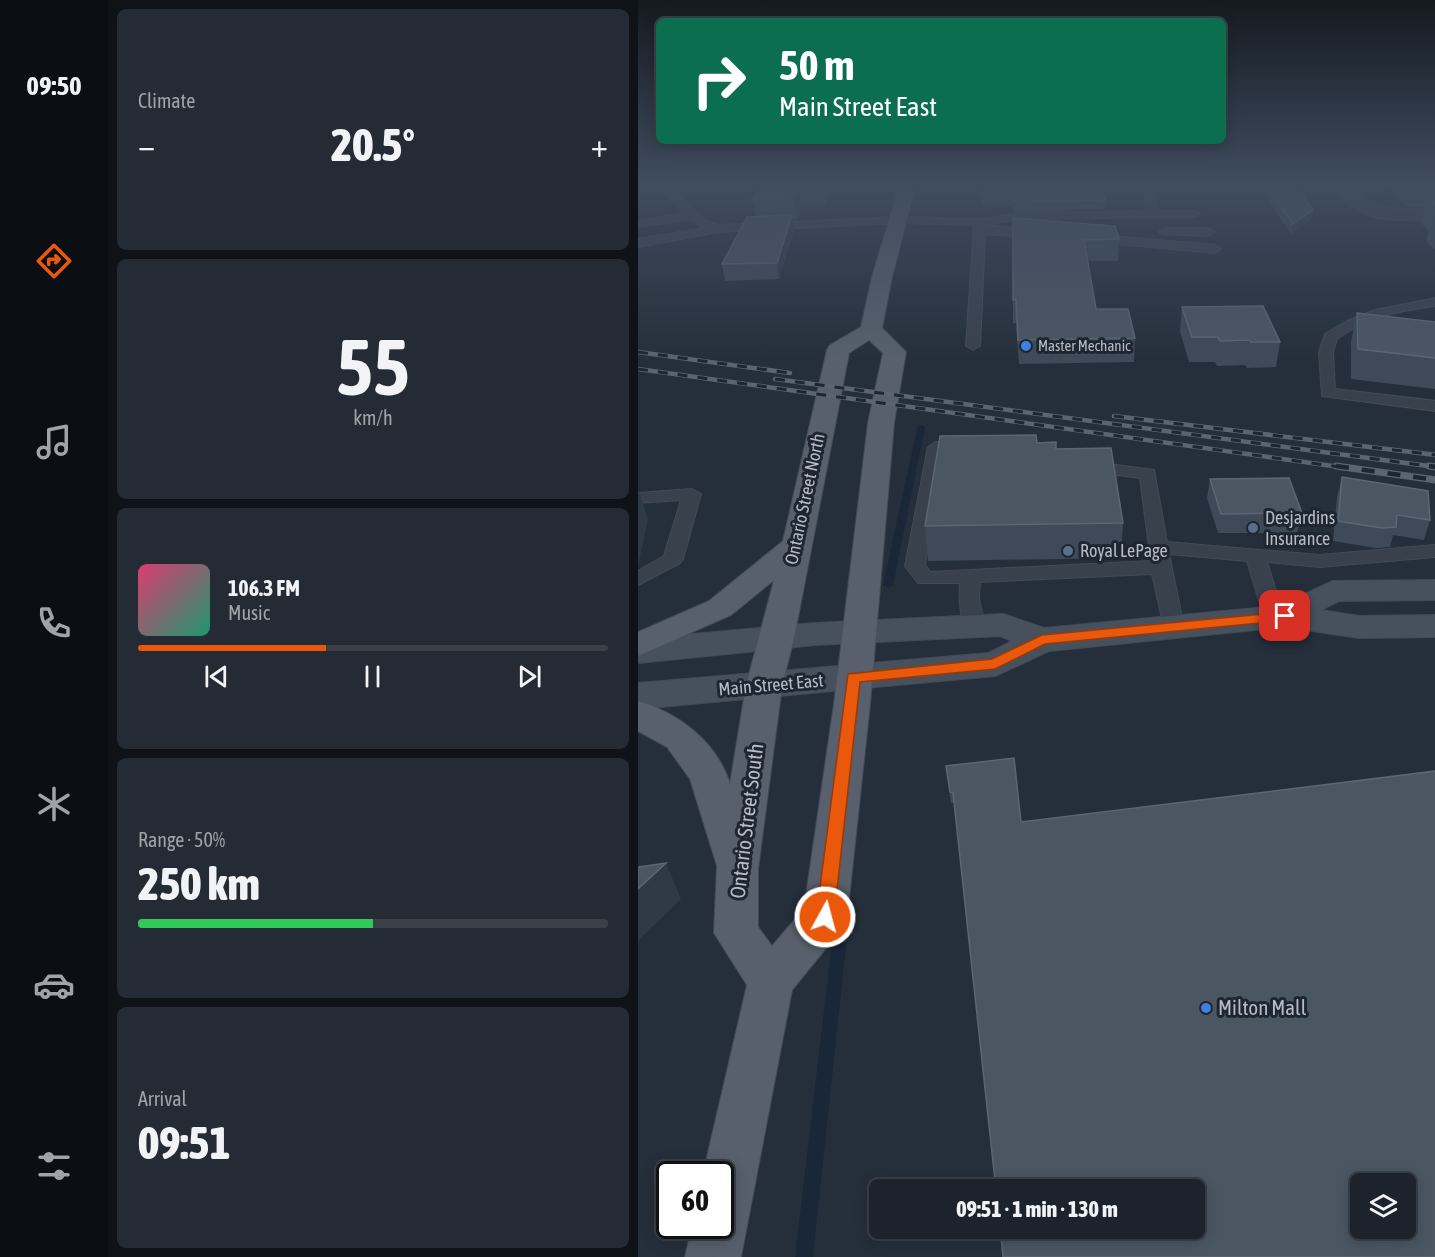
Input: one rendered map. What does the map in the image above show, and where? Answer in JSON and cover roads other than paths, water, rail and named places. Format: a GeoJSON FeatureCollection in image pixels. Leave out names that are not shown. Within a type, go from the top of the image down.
{"type":"FeatureCollection","features":[{"type":"Feature","properties":{"kind":"main road"},"geometry":{"type":"LineString","coordinates":[[713,1243],[771,981],[825,917],[881,423],[895,352],[871,330],[892,243]]}},
{"type":"Feature","properties":{"kind":"main road","name":"Ontario Street North"},"geometry":{"type":"LineString","coordinates":[[764,686],[777,638],[794,547],[838,350],[871,330]]}},
{"type":"Feature","properties":{"kind":"main road"},"geometry":{"type":"LineString","coordinates":[[638,645],[720,608],[794,547]]}},
{"type":"Feature","properties":{"kind":"main road","name":"Main Street East"},"geometry":{"type":"LineString","coordinates":[[1279,617],[1333,591],[1436,590]]}},
{"type":"Feature","properties":{"kind":"main road","name":"Main Street East"},"geometry":{"type":"LineString","coordinates":[[638,696],[995,664],[1042,640],[1279,617],[1359,627],[1436,626]]}},
{"type":"Feature","properties":{"kind":"main road","name":"Main Street East"},"geometry":{"type":"LineString","coordinates":[[638,651],[858,632],[1003,625],[1042,640]]}},
{"type":"Feature","properties":{"kind":"main road","name":"Ontario Street South"},"geometry":{"type":"LineString","coordinates":[[764,686],[737,869],[736,933],[771,981]]}},
{"type":"Feature","properties":{"kind":"main road"},"geometry":{"type":"LineString","coordinates":[[638,714],[680,737],[708,774],[737,869]]}},
{"type":"Feature","properties":{"kind":"lane"},"geometry":{"type":"LineString","coordinates":[[973,346],[979,243]]}},
{"type":"Feature","properties":{"kind":"lane"},"geometry":{"type":"LineString","coordinates":[[1150,243],[1215,249]]}},
{"type":"Feature","properties":{"kind":"lane"},"geometry":{"type":"LineString","coordinates":[[1436,302],[1385,313],[1340,328],[1330,338],[1326,352],[1327,393],[1436,406]]}},
{"type":"Feature","properties":{"kind":"lane"},"geometry":{"type":"LineString","coordinates":[[1340,328],[1376,332]]}},
{"type":"Feature","properties":{"kind":"lane"},"geometry":{"type":"LineString","coordinates":[[983,453],[936,447],[915,566],[925,579],[970,577],[1160,557],[1255,554],[1320,561],[1436,551]]}},
{"type":"Feature","properties":{"kind":"lane"},"geometry":{"type":"LineString","coordinates":[[1066,463],[1148,474],[1160,557],[1174,627]]}},
{"type":"Feature","properties":{"kind":"lane"},"geometry":{"type":"LineString","coordinates":[[638,498],[692,494],[673,559],[638,579]]}},
{"type":"Feature","properties":{"kind":"lane"},"geometry":{"type":"LineString","coordinates":[[1255,554],[1279,617]]}},
{"type":"Feature","properties":{"kind":"lane"},"geometry":{"type":"LineString","coordinates":[[970,577],[970,599],[975,626]]}},
{"type":"Feature","properties":{"kind":"waterway"},"geometry":{"type":"LineString","coordinates":[[888,585],[921,427]]}},
{"type":"Feature","properties":{"kind":"waterway"},"geometry":{"type":"LineString","coordinates":[[804,1257],[842,917]]}},
{"type":"Feature","properties":{"kind":"railway"},"geometry":{"type":"LineString","coordinates":[[638,352],[790,373]]}},
{"type":"Feature","properties":{"kind":"railway"},"geometry":{"type":"LineString","coordinates":[[638,369],[1347,468]]}},
{"type":"Feature","properties":{"kind":"railway"},"geometry":{"type":"LineString","coordinates":[[775,379],[1436,467],[1429,466]]}},
{"type":"Feature","properties":{"kind":"railway"},"geometry":{"type":"LineString","coordinates":[[1114,416],[1436,455]]}},
{"type":"Feature","properties":{"kind":"railway"},"geometry":{"type":"LineString","coordinates":[[1336,466],[1436,480]]}},
{"type":"Feature","properties":{"kind":"place","name":"Master Mechanic"},"geometry":{"type":"Point","coordinates":[1026,346]}},
{"type":"Feature","properties":{"kind":"place","name":"Desjardins Insurance"},"geometry":{"type":"Point","coordinates":[1253,528]}},
{"type":"Feature","properties":{"kind":"place","name":"Royal LePage"},"geometry":{"type":"Point","coordinates":[1068,551]}},
{"type":"Feature","properties":{"kind":"place","name":"Milton Mall"},"geometry":{"type":"Point","coordinates":[1206,1008]}}]}
